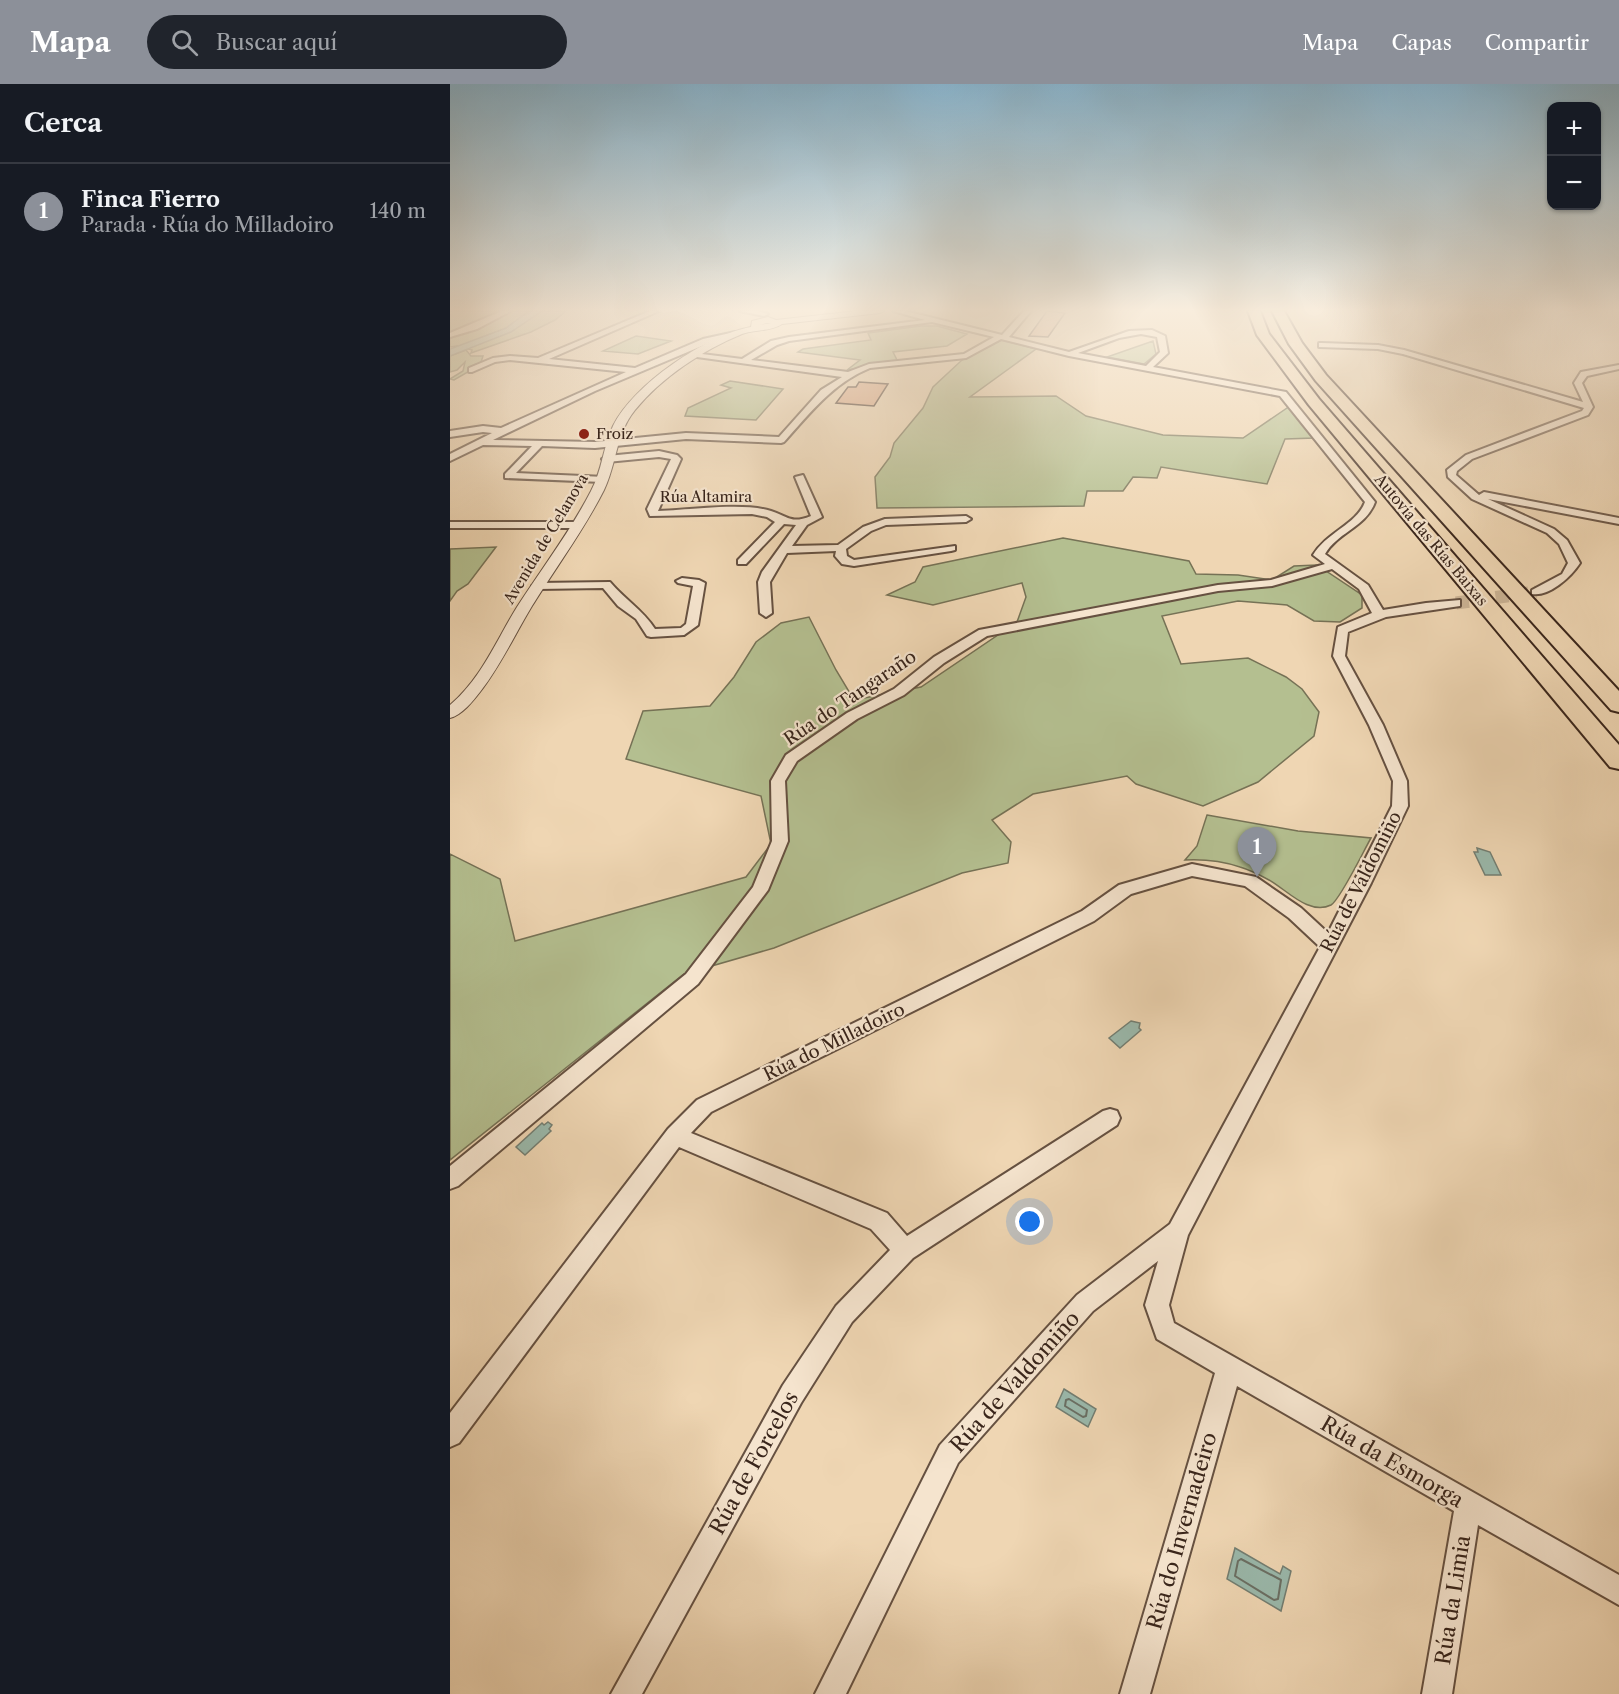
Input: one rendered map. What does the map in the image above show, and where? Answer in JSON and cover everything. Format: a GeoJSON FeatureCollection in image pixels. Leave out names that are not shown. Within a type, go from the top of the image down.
{"type":"FeatureCollection","features":[{"type":"Feature","properties":{"kind":"highway","name":"Autovía das Rías Baixas"},"geometry":{"type":"LineString","coordinates":[[1302,386],[1619,761]]}},
{"type":"Feature","properties":{"kind":"highway","name":"Autovía das Rías Baixas"},"geometry":{"type":"LineString","coordinates":[[1328,386],[1619,705]]}},
{"type":"Feature","properties":{"kind":"street"},"geometry":{"type":"LineString","coordinates":[[450,458],[602,386]]}},
{"type":"Feature","properties":{"kind":"street","name":"Avenida de Celanova"},"geometry":{"type":"LineString","coordinates":[[450,713],[479,686],[538,586],[600,488],[611,443],[624,417],[642,396],[655,386]]}},
{"type":"Feature","properties":{"kind":"street"},"geometry":{"type":"LineString","coordinates":[[483,442],[595,445],[686,436],[781,440],[824,392],[833,386]]}},
{"type":"Feature","properties":{"kind":"street"},"geometry":{"type":"LineString","coordinates":[[1240,386],[1282,394],[1370,502],[1365,515],[1324,543],[1319,555],[1365,587],[1379,614]]}},
{"type":"Feature","properties":{"kind":"street"},"geometry":{"type":"LineString","coordinates":[[1519,386],[1589,407]]}},
{"type":"Feature","properties":{"kind":"street"},"geometry":{"type":"LineString","coordinates":[[1579,386],[1589,407]]}},
{"type":"Feature","properties":{"kind":"street"},"geometry":{"type":"LineString","coordinates":[[1536,592],[1566,576],[1574,562],[1563,542],[1540,526],[1471,494],[1458,485],[1451,475],[1457,465],[1483,451],[1585,413],[1589,407]]}},
{"type":"Feature","properties":{"kind":"street"},"geometry":{"type":"LineString","coordinates":[[450,434],[483,429],[503,431]]}},
{"type":"Feature","properties":{"kind":"street"},"geometry":{"type":"LineString","coordinates":[[539,444],[508,476],[602,478]]}},
{"type":"Feature","properties":{"kind":"street","name":"Rúa Altamira"},"geometry":{"type":"LineString","coordinates":[[607,459],[666,454],[676,459],[652,509],[654,514],[752,511],[770,514],[781,521],[803,523]]}},
{"type":"Feature","properties":{"kind":"street"},"geometry":{"type":"LineString","coordinates":[[766,613],[764,582],[803,523],[816,517],[800,477]]}},
{"type":"Feature","properties":{"kind":"street"},"geometry":{"type":"LineString","coordinates":[[1471,494],[1619,521]]}},
{"type":"Feature","properties":{"kind":"street"},"geometry":{"type":"LineString","coordinates":[[784,550],[841,548],[867,529],[885,522],[966,519]]}},
{"type":"Feature","properties":{"kind":"street"},"geometry":{"type":"LineString","coordinates":[[742,562],[781,521]]}},
{"type":"Feature","properties":{"kind":"street"},"geometry":{"type":"LineString","coordinates":[[450,525],[577,525]]}},
{"type":"Feature","properties":{"kind":"street"},"geometry":{"type":"LineString","coordinates":[[841,548],[840,556],[846,562],[854,563],[951,548]]}},
{"type":"Feature","properties":{"kind":"street","name":"Rúa do Tangaraño"},"geometry":{"type":"LineString","coordinates":[[450,1179],[692,979],[760,890],[780,841],[778,781],[791,758],[852,716],[899,693],[939,660],[983,633],[1218,588],[1272,583],[1332,566]]}},
{"type":"Feature","properties":{"kind":"street"},"geometry":{"type":"LineString","coordinates":[[538,586],[606,584],[621,603],[641,616],[651,633],[684,631],[692,625],[699,583],[682,581]]}},
{"type":"Feature","properties":{"kind":"street","name":"Rúa de Valdomiño"},"geometry":{"type":"LineString","coordinates":[[1165,1331],[1157,1305],[1178,1232],[1330,945],[1400,806],[1400,780],[1376,725],[1339,656],[1342,630],[1362,618],[1456,603]]}},
{"type":"Feature","properties":{"kind":"street","name":"Rúa do Milladoiro"},"geometry":{"type":"LineString","coordinates":[[450,1434],[675,1136],[704,1107],[1088,916],[1125,889],[1192,870],[1250,881],[1295,913],[1330,945]]}},
{"type":"Feature","properties":{"kind":"street","name":"Rúa de Forcelos"},"geometry":{"type":"LineString","coordinates":[[626,1694],[792,1394],[844,1314],[905,1250],[1110,1118]]}},
{"type":"Feature","properties":{"kind":"street"},"geometry":{"type":"LineString","coordinates":[[675,1136],[879,1221],[905,1250]]}},
{"type":"Feature","properties":{"kind":"street","name":"Rúa de Valdomiño"},"geometry":{"type":"LineString","coordinates":[[830,1694],[949,1454],[1085,1303],[1178,1232]]}},
{"type":"Feature","properties":{"kind":"street","name":"Rúa da Esmorga"},"geometry":{"type":"LineString","coordinates":[[1165,1331],[1619,1591]]}},
{"type":"Feature","properties":{"kind":"street","name":"Rúa do Invernadeiro"},"geometry":{"type":"LineString","coordinates":[[1135,1694],[1228,1369]]}},
{"type":"Feature","properties":{"kind":"street","name":"Rúa da Limia"},"geometry":{"type":"LineString","coordinates":[[1437,1694],[1468,1505]]}},
{"type":"Feature","properties":{"kind":"green space"},"geometry":{"type":"Polygon","coordinates":[[[725,386],[764,386],[783,389],[756,420],[685,416],[688,408],[731,388],[725,386]]]}},
{"type":"Feature","properties":{"kind":"green space"},"geometry":{"type":"Polygon","coordinates":[[[985,386],[970,397],[1056,396],[1086,416],[1163,435],[1243,438],[1290,406],[1314,438],[1285,439],[1267,484],[1161,467],[1157,478],[1133,477],[1123,491],[1087,491],[1084,506],[877,508],[875,477],[890,457],[894,443],[923,408],[933,387],[985,386]]]}},
{"type":"Feature","properties":{"kind":"green space"},"geometry":{"type":"Polygon","coordinates":[[[1063,538],[1189,561],[1196,574],[1238,575],[1272,580],[1294,566],[1317,565],[1362,595],[1362,608],[1340,622],[1314,621],[1287,605],[1238,601],[1162,616],[1181,664],[1248,658],[1286,677],[1302,689],[1319,712],[1314,736],[1258,782],[1203,806],[1136,784],[1127,776],[1033,794],[992,820],[1011,842],[1008,863],[962,873],[774,948],[684,974],[450,1160],[450,854],[500,879],[515,941],[746,877],[771,844],[761,796],[626,759],[643,711],[710,706],[734,677],[756,642],[781,623],[809,617],[854,700],[921,687],[1017,622],[1026,597],[1022,583],[933,605],[887,595],[915,582],[923,567],[1063,538]]]}},
{"type":"Feature","properties":{"kind":"green space"},"geometry":{"type":"Polygon","coordinates":[[[496,547],[468,584],[457,591],[450,601],[450,549],[496,547]]]}},
{"type":"Feature","properties":{"kind":"green space"},"geometry":{"type":"Polygon","coordinates":[[[1207,815],[1298,831],[1371,838],[1335,901],[1331,905],[1314,907],[1244,868],[1213,861],[1185,860],[1197,846],[1207,815]]]}},
{"type":"Feature","properties":{"kind":"water"},"geometry":{"type":"Polygon","coordinates":[[[1477,848],[1490,852],[1501,875],[1485,875],[1474,852],[1478,852],[1477,848]]]}},
{"type":"Feature","properties":{"kind":"water"},"geometry":{"type":"Polygon","coordinates":[[[1131,1021],[1140,1023],[1141,1030],[1120,1048],[1109,1038],[1131,1021]]]}},
{"type":"Feature","properties":{"kind":"water"},"geometry":{"type":"Polygon","coordinates":[[[548,1122],[552,1125],[549,1129],[551,1131],[525,1155],[516,1147],[542,1123],[544,1125],[548,1122]]]}},
{"type":"Feature","properties":{"kind":"water"},"geometry":{"type":"Polygon","coordinates":[[[1064,1389],[1096,1409],[1088,1427],[1056,1407],[1064,1389]]]}},
{"type":"Feature","properties":{"kind":"water"},"geometry":{"type":"Polygon","coordinates":[[[1235,1548],[1280,1574],[1283,1566],[1291,1571],[1281,1611],[1227,1579],[1235,1548]]]}},
{"type":"Feature","properties":{"kind":"building"},"geometry":{"type":"Polygon","coordinates":[[[887,386],[874,406],[836,403],[848,387],[887,386]]]}},
{"type":"Feature","properties":{"kind":"tunnel"},"geometry":{"type":"LineString","coordinates":[[1456,603],[1536,592]]}},
{"type":"Feature","properties":{"kind":"place","name":"Froiz"},"geometry":{"type":"Point","coordinates":[584,434]}},
{"type":"Feature","properties":{"kind":"place","name":"Finca Fierro"},"geometry":{"type":"Point","coordinates":[1257,877]}}]}
